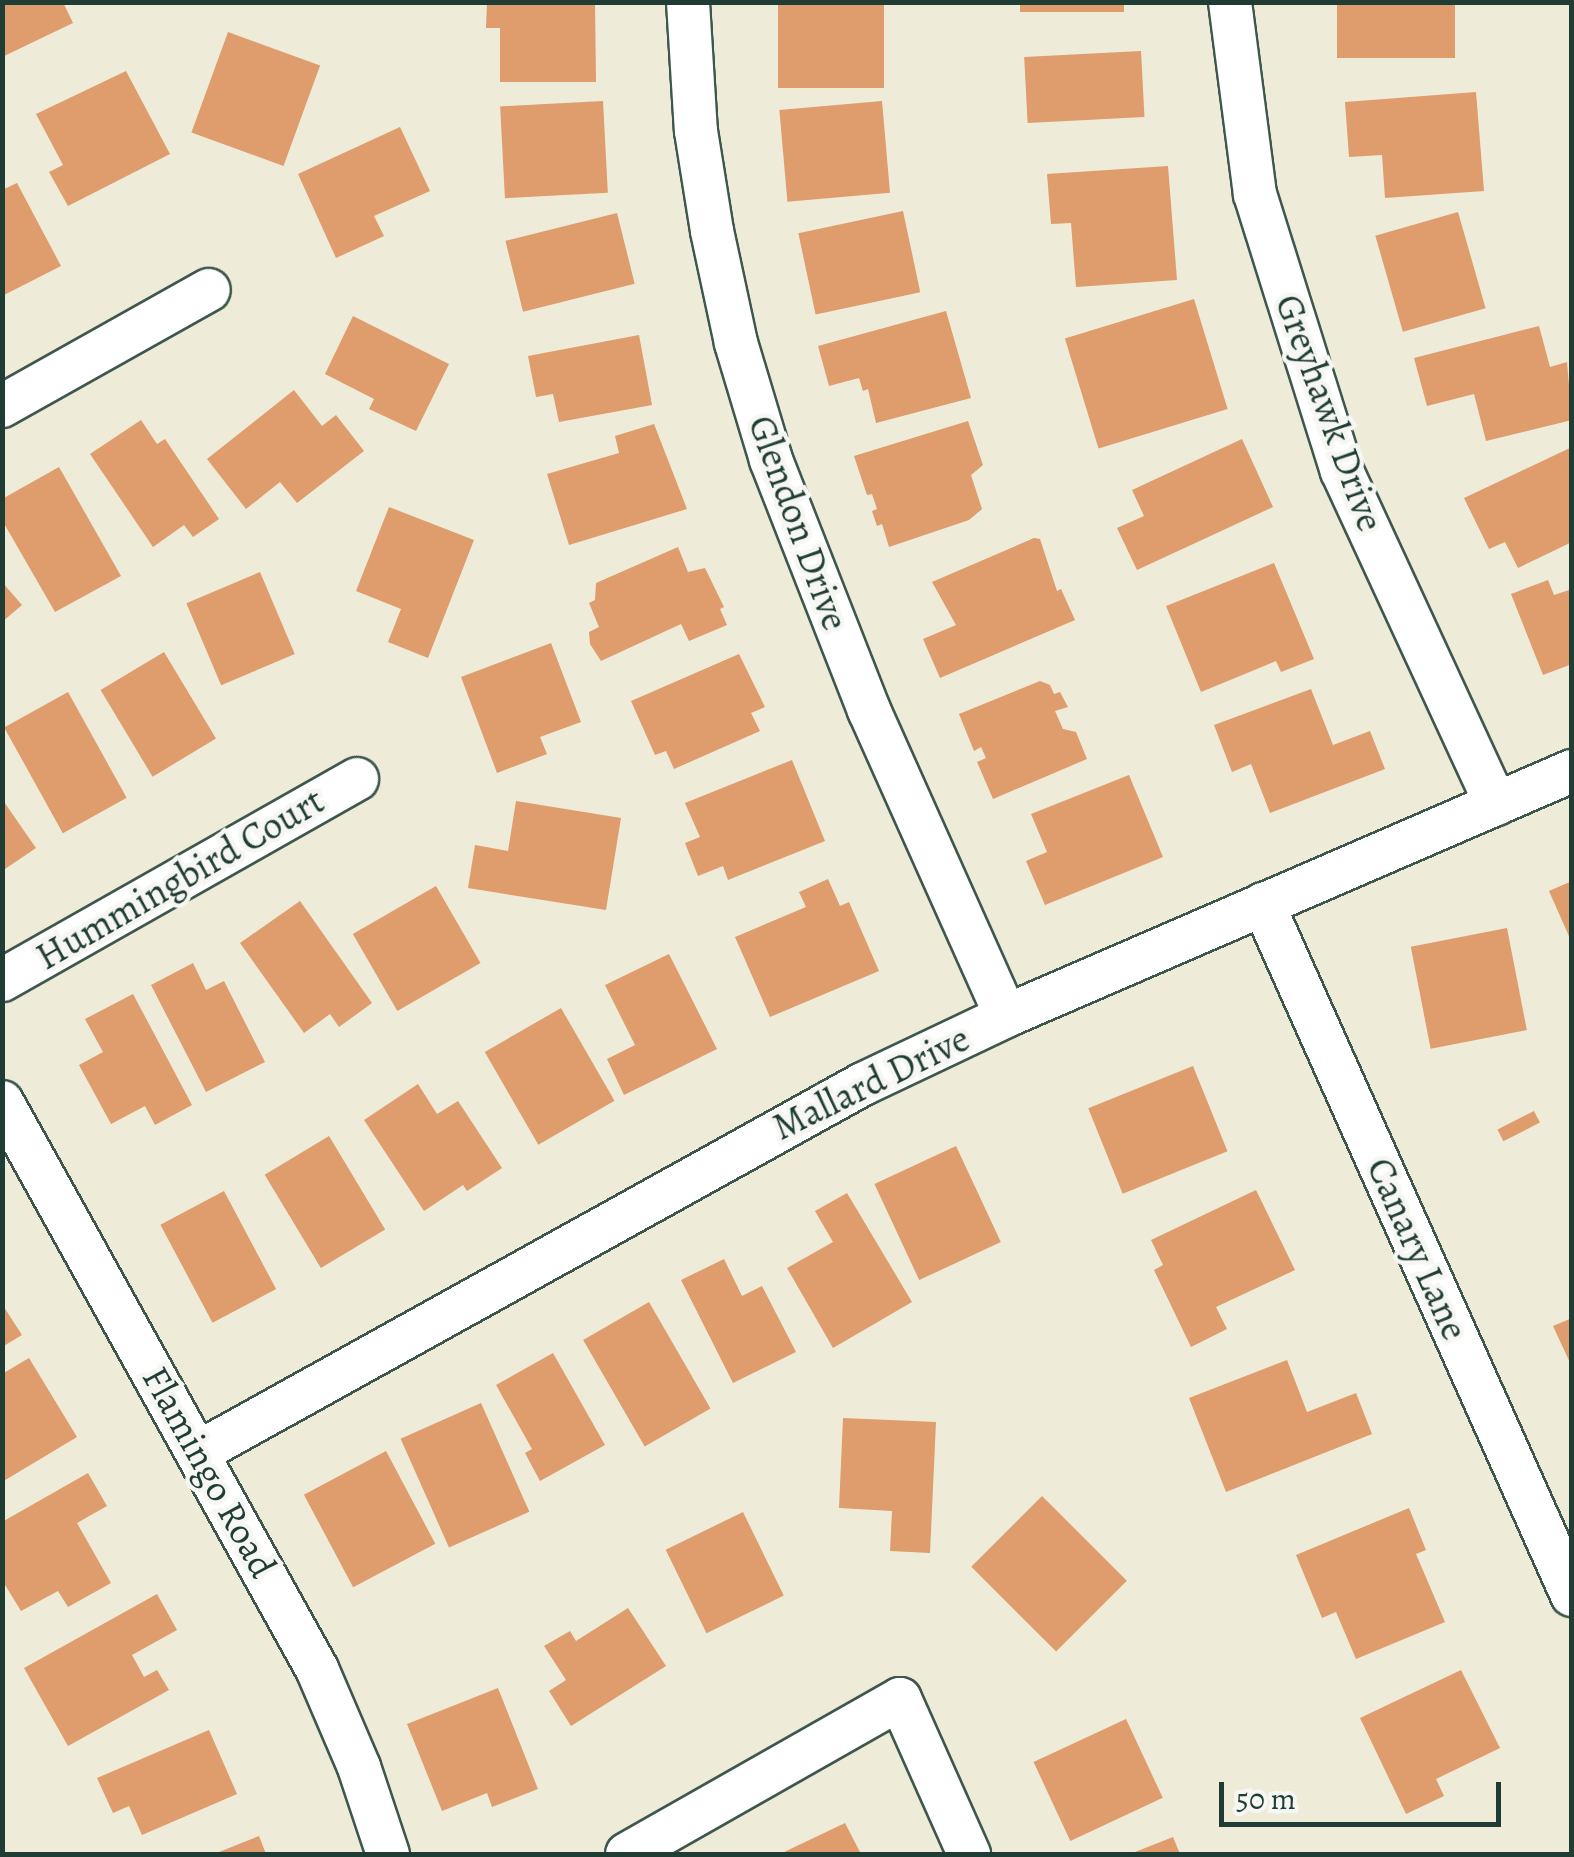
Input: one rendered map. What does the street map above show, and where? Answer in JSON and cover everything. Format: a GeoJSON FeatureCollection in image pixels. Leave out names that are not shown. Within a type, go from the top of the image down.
{"type":"FeatureCollection","features":[{"type":"Feature","properties":{"kind":"street","name":"Glendon Drive"},"geometry":{"type":"LineString","coordinates":[[688,2],[696,131],[712,231],[736,343],[770,460],[870,710],[1006,1016]]}},
{"type":"Feature","properties":{"kind":"street","name":"Greyhawk Drive"},"geometry":{"type":"LineString","coordinates":[[1230,2],[1255,194],[1342,471],[1496,804]]}},
{"type":"Feature","properties":{"kind":"street"},"geometry":{"type":"LineString","coordinates":[[2,406],[209,290]]}},
{"type":"Feature","properties":{"kind":"street","name":"Mallard Drive"},"geometry":{"type":"LineString","coordinates":[[199,1452],[746,1145],[1006,1016],[1572,772]]}},
{"type":"Feature","properties":{"kind":"street","name":"Hummingbird Court"},"geometry":{"type":"LineString","coordinates":[[2,980],[356,779]]}},
{"type":"Feature","properties":{"kind":"street","name":"Canary Lane"},"geometry":{"type":"LineString","coordinates":[[1263,904],[1572,1595]]}},
{"type":"Feature","properties":{"kind":"street","name":"Flamingo Road"},"geometry":{"type":"LineString","coordinates":[[2,1102],[317,1669],[358,1767],[388,1854]]}},
{"type":"Feature","properties":{"kind":"street"},"geometry":{"type":"LineString","coordinates":[[628,1854],[900,1699],[969,1854]]}},
{"type":"Feature","properties":{"kind":"building"},"geometry":{"type":"Polygon","coordinates":[[[2,2],[63,2],[73,23],[2,57],[2,2]]]}},
{"type":"Feature","properties":{"kind":"building"},"geometry":{"type":"Polygon","coordinates":[[[487,2],[595,2],[596,82],[500,82],[500,28],[486,28],[487,2]]]}},
{"type":"Feature","properties":{"kind":"building"},"geometry":{"type":"Polygon","coordinates":[[[778,2],[884,2],[884,88],[778,88],[778,2]]]}},
{"type":"Feature","properties":{"kind":"building"},"geometry":{"type":"Polygon","coordinates":[[[1020,2],[1124,2],[1124,12],[1020,12],[1020,2]]]}},
{"type":"Feature","properties":{"kind":"building"},"geometry":{"type":"Polygon","coordinates":[[[1337,2],[1455,2],[1455,58],[1337,58],[1337,2]]]}},
{"type":"Feature","properties":{"kind":"building"},"geometry":{"type":"Polygon","coordinates":[[[228,32],[320,66],[283,166],[191,133],[228,32]]]}},
{"type":"Feature","properties":{"kind":"building"},"geometry":{"type":"Polygon","coordinates":[[[1141,51],[1144,117],[1028,123],[1024,57],[1141,51]]]}},
{"type":"Feature","properties":{"kind":"building"},"geometry":{"type":"Polygon","coordinates":[[[126,71],[170,154],[68,206],[49,172],[63,165],[36,114],[126,71]]]}},
{"type":"Feature","properties":{"kind":"building"},"geometry":{"type":"Polygon","coordinates":[[[1476,92],[1484,191],[1385,198],[1382,155],[1349,157],[1345,102],[1476,92]]]}},
{"type":"Feature","properties":{"kind":"building"},"geometry":{"type":"Polygon","coordinates":[[[603,101],[608,193],[505,198],[500,106],[603,101]]]}},
{"type":"Feature","properties":{"kind":"building"},"geometry":{"type":"Polygon","coordinates":[[[882,101],[890,193],[787,202],[779,110],[882,101]]]}},
{"type":"Feature","properties":{"kind":"building"},"geometry":{"type":"Polygon","coordinates":[[[400,127],[430,191],[374,216],[384,236],[336,258],[298,174],[400,127]]]}},
{"type":"Feature","properties":{"kind":"building"},"geometry":{"type":"Polygon","coordinates":[[[1168,166],[1177,280],[1076,287],[1071,223],[1051,224],[1047,174],[1168,166]]]}},
{"type":"Feature","properties":{"kind":"building"},"geometry":{"type":"Polygon","coordinates":[[[17,183],[61,266],[2,296],[2,190],[17,183]]]}},
{"type":"Feature","properties":{"kind":"building"},"geometry":{"type":"Polygon","coordinates":[[[903,211],[920,292],[816,314],[798,233],[903,211]]]}},
{"type":"Feature","properties":{"kind":"building"},"geometry":{"type":"Polygon","coordinates":[[[1458,212],[1486,308],[1403,332],[1375,236],[1458,212]]]}},
{"type":"Feature","properties":{"kind":"building"},"geometry":{"type":"Polygon","coordinates":[[[617,213],[635,284],[523,312],[505,241],[617,213]]]}},
{"type":"Feature","properties":{"kind":"building"},"geometry":{"type":"Polygon","coordinates":[[[1194,299],[1228,409],[1099,448],[1065,338],[1194,299]]]}},
{"type":"Feature","properties":{"kind":"building"},"geometry":{"type":"Polygon","coordinates":[[[946,311],[971,398],[876,423],[868,389],[863,391],[859,378],[829,386],[818,346],[946,311]]]}},
{"type":"Feature","properties":{"kind":"building"},"geometry":{"type":"Polygon","coordinates":[[[353,316],[449,364],[416,431],[369,409],[374,399],[325,374],[353,316]]]}},
{"type":"Feature","properties":{"kind":"building"},"geometry":{"type":"Polygon","coordinates":[[[1539,326],[1550,367],[1567,362],[1572,420],[1486,441],[1474,394],[1427,406],[1414,358],[1539,326]]]}},
{"type":"Feature","properties":{"kind":"building"},"geometry":{"type":"Polygon","coordinates":[[[639,335],[652,405],[559,422],[553,394],[536,397],[528,356],[639,335]]]}},
{"type":"Feature","properties":{"kind":"building"},"geometry":{"type":"Polygon","coordinates":[[[294,390],[322,426],[336,415],[364,451],[297,503],[280,482],[246,509],[207,459],[294,390]]]}},
{"type":"Feature","properties":{"kind":"building"},"geometry":{"type":"Polygon","coordinates":[[[141,420],[157,444],[165,439],[219,519],[193,537],[184,525],[153,547],[90,454],[141,420]]]}},
{"type":"Feature","properties":{"kind":"building"},"geometry":{"type":"Polygon","coordinates":[[[968,421],[983,465],[971,475],[982,509],[969,520],[889,547],[882,524],[877,526],[872,511],[877,509],[872,494],[867,495],[854,456],[968,421]]]}},
{"type":"Feature","properties":{"kind":"building"},"geometry":{"type":"Polygon","coordinates":[[[654,424],[687,509],[569,545],[547,474],[619,453],[615,436],[654,424]]]}},
{"type":"Feature","properties":{"kind":"building"},"geometry":{"type":"Polygon","coordinates":[[[1242,439],[1273,507],[1137,570],[1117,528],[1144,516],[1132,490],[1242,439]]]}},
{"type":"Feature","properties":{"kind":"building"},"geometry":{"type":"Polygon","coordinates":[[[1572,447],[1572,542],[1518,568],[1505,542],[1489,549],[1464,498],[1572,447]]]}},
{"type":"Feature","properties":{"kind":"building"},"geometry":{"type":"Polygon","coordinates":[[[59,467],[121,576],[55,612],[2,520],[2,499],[59,467]]]}},
{"type":"Feature","properties":{"kind":"building"},"geometry":{"type":"Polygon","coordinates":[[[389,507],[474,540],[428,658],[388,642],[401,609],[356,591],[389,507]]]}},
{"type":"Feature","properties":{"kind":"building"},"geometry":{"type":"Polygon","coordinates":[[[1034,538],[1040,539],[1057,591],[1061,589],[1075,620],[940,678],[923,639],[956,625],[932,582],[1034,538]]]}},
{"type":"Feature","properties":{"kind":"building"},"geometry":{"type":"Polygon","coordinates":[[[678,547],[688,572],[705,568],[724,607],[720,609],[727,625],[689,641],[681,624],[601,661],[590,644],[589,632],[599,627],[589,603],[595,600],[596,583],[678,547]]]}},
{"type":"Feature","properties":{"kind":"building"},"geometry":{"type":"Polygon","coordinates":[[[1274,563],[1314,659],[1281,672],[1276,661],[1201,692],[1166,606],[1274,563]]]}},
{"type":"Feature","properties":{"kind":"building"},"geometry":{"type":"Polygon","coordinates":[[[260,572],[295,654],[221,685],[186,603],[260,572]]]}},
{"type":"Feature","properties":{"kind":"building"},"geometry":{"type":"Polygon","coordinates":[[[1548,580],[1554,595],[1572,589],[1572,664],[1543,675],[1511,594],[1548,580]]]}},
{"type":"Feature","properties":{"kind":"building"},"geometry":{"type":"Polygon","coordinates":[[[2,582],[22,605],[2,622],[2,582]]]}},
{"type":"Feature","properties":{"kind":"building"},"geometry":{"type":"Polygon","coordinates":[[[551,643],[581,722],[540,737],[547,754],[497,773],[461,677],[551,643]]]}},
{"type":"Feature","properties":{"kind":"building"},"geometry":{"type":"Polygon","coordinates":[[[164,652],[216,739],[153,777],[101,690],[164,652]]]}},
{"type":"Feature","properties":{"kind":"building"},"geometry":{"type":"Polygon","coordinates":[[[739,654],[765,707],[751,713],[760,731],[674,769],[666,751],[655,755],[631,701],[739,654]]]}},
{"type":"Feature","properties":{"kind":"building"},"geometry":{"type":"Polygon","coordinates":[[[1040,681],[1050,685],[1054,694],[1060,692],[1068,707],[1055,711],[1063,729],[1076,732],[1087,759],[993,799],[977,762],[986,758],[981,747],[974,751],[959,714],[1040,681]]]}},
{"type":"Feature","properties":{"kind":"building"},"geometry":{"type":"Polygon","coordinates":[[[1311,689],[1333,745],[1370,731],[1385,769],[1270,813],[1251,764],[1232,772],[1214,725],[1311,689]]]}},
{"type":"Feature","properties":{"kind":"building"},"geometry":{"type":"Polygon","coordinates":[[[68,692],[127,798],[63,833],[4,727],[68,692]]]}},
{"type":"Feature","properties":{"kind":"building"},"geometry":{"type":"Polygon","coordinates":[[[792,760],[825,841],[728,880],[723,866],[698,876],[685,843],[700,837],[685,803],[792,760]]]}},
{"type":"Feature","properties":{"kind":"building"},"geometry":{"type":"Polygon","coordinates":[[[1129,775],[1163,857],[1045,905],[1026,861],[1047,852],[1031,814],[1129,775]]]}},
{"type":"Feature","properties":{"kind":"building"},"geometry":{"type":"Polygon","coordinates":[[[2,799],[36,848],[2,871],[2,799]]]}},
{"type":"Feature","properties":{"kind":"building"},"geometry":{"type":"Polygon","coordinates":[[[516,801],[621,818],[606,910],[468,888],[475,845],[508,851],[516,801]]]}},
{"type":"Feature","properties":{"kind":"building"},"geometry":{"type":"Polygon","coordinates":[[[828,879],[840,906],[849,902],[879,971],[770,1017],[735,937],[806,907],[799,892],[828,879]]]}},
{"type":"Feature","properties":{"kind":"building"},"geometry":{"type":"Polygon","coordinates":[[[1572,881],[1572,943],[1549,891],[1572,881]]]}},
{"type":"Feature","properties":{"kind":"building"},"geometry":{"type":"Polygon","coordinates":[[[436,886],[480,963],[397,1011],[353,934],[436,886]]]}},
{"type":"Feature","properties":{"kind":"building"},"geometry":{"type":"Polygon","coordinates":[[[300,901],[372,1003],[339,1027],[330,1014],[304,1033],[240,943],[300,901]]]}},
{"type":"Feature","properties":{"kind":"building"},"geometry":{"type":"Polygon","coordinates":[[[1507,928],[1527,1030],[1431,1049],[1411,947],[1507,928]]]}},
{"type":"Feature","properties":{"kind":"building"},"geometry":{"type":"Polygon","coordinates":[[[669,954],[717,1049],[624,1095],[607,1059],[635,1045],[605,985],[669,954]]]}},
{"type":"Feature","properties":{"kind":"building"},"geometry":{"type":"Polygon","coordinates":[[[193,963],[206,990],[224,981],[265,1062],[206,1092],[151,985],[193,963]]]}},
{"type":"Feature","properties":{"kind":"building"},"geometry":{"type":"Polygon","coordinates":[[[133,994],[192,1105],[155,1125],[145,1106],[111,1124],[79,1065],[103,1052],[85,1019],[133,994]]]}},
{"type":"Feature","properties":{"kind":"building"},"geometry":{"type":"Polygon","coordinates":[[[561,1008],[614,1101],[538,1145],[485,1052],[561,1008]]]}},
{"type":"Feature","properties":{"kind":"building"},"geometry":{"type":"Polygon","coordinates":[[[1193,1066],[1227,1151],[1123,1194],[1088,1108],[1193,1066]]]}},
{"type":"Feature","properties":{"kind":"building"},"geometry":{"type":"Polygon","coordinates":[[[418,1084],[437,1114],[458,1101],[502,1168],[467,1191],[463,1185],[424,1211],[364,1120],[418,1084]]]}},
{"type":"Feature","properties":{"kind":"building"},"geometry":{"type":"Polygon","coordinates":[[[1534,1111],[1540,1123],[1503,1141],[1497,1130],[1534,1111]]]}},
{"type":"Feature","properties":{"kind":"building"},"geometry":{"type":"Polygon","coordinates":[[[329,1136],[385,1229],[321,1268],[265,1175],[329,1136]]]}},
{"type":"Feature","properties":{"kind":"building"},"geometry":{"type":"Polygon","coordinates":[[[956,1146],[1001,1242],[919,1280],[874,1184],[956,1146]]]}},
{"type":"Feature","properties":{"kind":"building"},"geometry":{"type":"Polygon","coordinates":[[[1256,1190],[1295,1270],[1216,1307],[1227,1329],[1191,1347],[1154,1270],[1163,1265],[1151,1240],[1256,1190]]]}},
{"type":"Feature","properties":{"kind":"building"},"geometry":{"type":"Polygon","coordinates":[[[224,1191],[276,1289],[213,1323],[160,1225],[224,1191]]]}},
{"type":"Feature","properties":{"kind":"building"},"geometry":{"type":"Polygon","coordinates":[[[847,1193],[912,1302],[833,1348],[787,1268],[833,1242],[815,1211],[847,1193]]]}},
{"type":"Feature","properties":{"kind":"building"},"geometry":{"type":"Polygon","coordinates":[[[724,1259],[742,1296],[762,1286],[796,1352],[733,1383],[681,1280],[724,1259]]]}},
{"type":"Feature","properties":{"kind":"building"},"geometry":{"type":"Polygon","coordinates":[[[649,1302],[711,1409],[645,1447],[583,1340],[649,1302]]]}},
{"type":"Feature","properties":{"kind":"building"},"geometry":{"type":"Polygon","coordinates":[[[2,1304],[22,1335],[2,1347],[2,1304]]]}},
{"type":"Feature","properties":{"kind":"building"},"geometry":{"type":"Polygon","coordinates":[[[1572,1318],[1572,1367],[1553,1326],[1572,1318]]]}},
{"type":"Feature","properties":{"kind":"building"},"geometry":{"type":"Polygon","coordinates":[[[553,1353],[605,1445],[540,1481],[525,1453],[532,1449],[496,1385],[553,1353]]]}},
{"type":"Feature","properties":{"kind":"building"},"geometry":{"type":"Polygon","coordinates":[[[29,1358],[77,1437],[2,1482],[2,1374],[29,1358]]]}},
{"type":"Feature","properties":{"kind":"building"},"geometry":{"type":"Polygon","coordinates":[[[1287,1360],[1307,1412],[1356,1393],[1372,1434],[1226,1492],[1189,1398],[1287,1360]]]}},
{"type":"Feature","properties":{"kind":"building"},"geometry":{"type":"Polygon","coordinates":[[[481,1403],[529,1512],[449,1548],[401,1439],[481,1403]]]}},
{"type":"Feature","properties":{"kind":"building"},"geometry":{"type":"Polygon","coordinates":[[[843,1418],[936,1422],[930,1553],[890,1551],[892,1511],[839,1508],[843,1418]]]}},
{"type":"Feature","properties":{"kind":"building"},"geometry":{"type":"Polygon","coordinates":[[[386,1451],[435,1544],[353,1587],[304,1495],[386,1451]]]}},
{"type":"Feature","properties":{"kind":"building"},"geometry":{"type":"Polygon","coordinates":[[[88,1473],[107,1506],[77,1523],[111,1583],[68,1607],[58,1591],[21,1611],[2,1580],[2,1522],[88,1473]]]}},
{"type":"Feature","properties":{"kind":"building"},"geometry":{"type":"Polygon","coordinates":[[[1042,1496],[1127,1581],[1056,1652],[971,1567],[1042,1496]]]}},
{"type":"Feature","properties":{"kind":"building"},"geometry":{"type":"Polygon","coordinates":[[[1409,1508],[1426,1550],[1416,1554],[1445,1622],[1356,1659],[1336,1612],[1322,1618],[1296,1555],[1409,1508]]]}},
{"type":"Feature","properties":{"kind":"building"},"geometry":{"type":"Polygon","coordinates":[[[743,1512],[784,1596],[706,1633],[666,1550],[743,1512]]]}},
{"type":"Feature","properties":{"kind":"building"},"geometry":{"type":"Polygon","coordinates":[[[157,1594],[177,1630],[132,1655],[144,1677],[157,1670],[169,1690],[68,1746],[24,1668],[157,1594]]]}},
{"type":"Feature","properties":{"kind":"building"},"geometry":{"type":"Polygon","coordinates":[[[628,1608],[666,1666],[571,1726],[549,1691],[566,1680],[544,1646],[570,1631],[576,1641],[628,1608]]]}},
{"type":"Feature","properties":{"kind":"building"},"geometry":{"type":"Polygon","coordinates":[[[1461,1670],[1500,1748],[1436,1779],[1444,1796],[1406,1814],[1360,1718],[1461,1670]]]}},
{"type":"Feature","properties":{"kind":"building"},"geometry":{"type":"Polygon","coordinates":[[[498,1688],[538,1789],[492,1807],[487,1793],[442,1811],[407,1724],[498,1688]]]}},
{"type":"Feature","properties":{"kind":"building"},"geometry":{"type":"Polygon","coordinates":[[[1126,1719],[1163,1798],[1070,1841],[1034,1762],[1126,1719]]]}},
{"type":"Feature","properties":{"kind":"building"},"geometry":{"type":"Polygon","coordinates":[[[209,1730],[237,1794],[142,1835],[129,1806],[113,1813],[97,1778],[209,1730]]]}},
{"type":"Feature","properties":{"kind":"building"},"geometry":{"type":"Polygon","coordinates":[[[845,1823],[861,1854],[780,1854],[845,1823]]]}},
{"type":"Feature","properties":{"kind":"building"},"geometry":{"type":"Polygon","coordinates":[[[259,1836],[266,1854],[214,1854],[259,1836]]]}},
{"type":"Feature","properties":{"kind":"building"},"geometry":{"type":"Polygon","coordinates":[[[1173,1837],[1180,1854],[1130,1854],[1173,1837]]]}}]}
